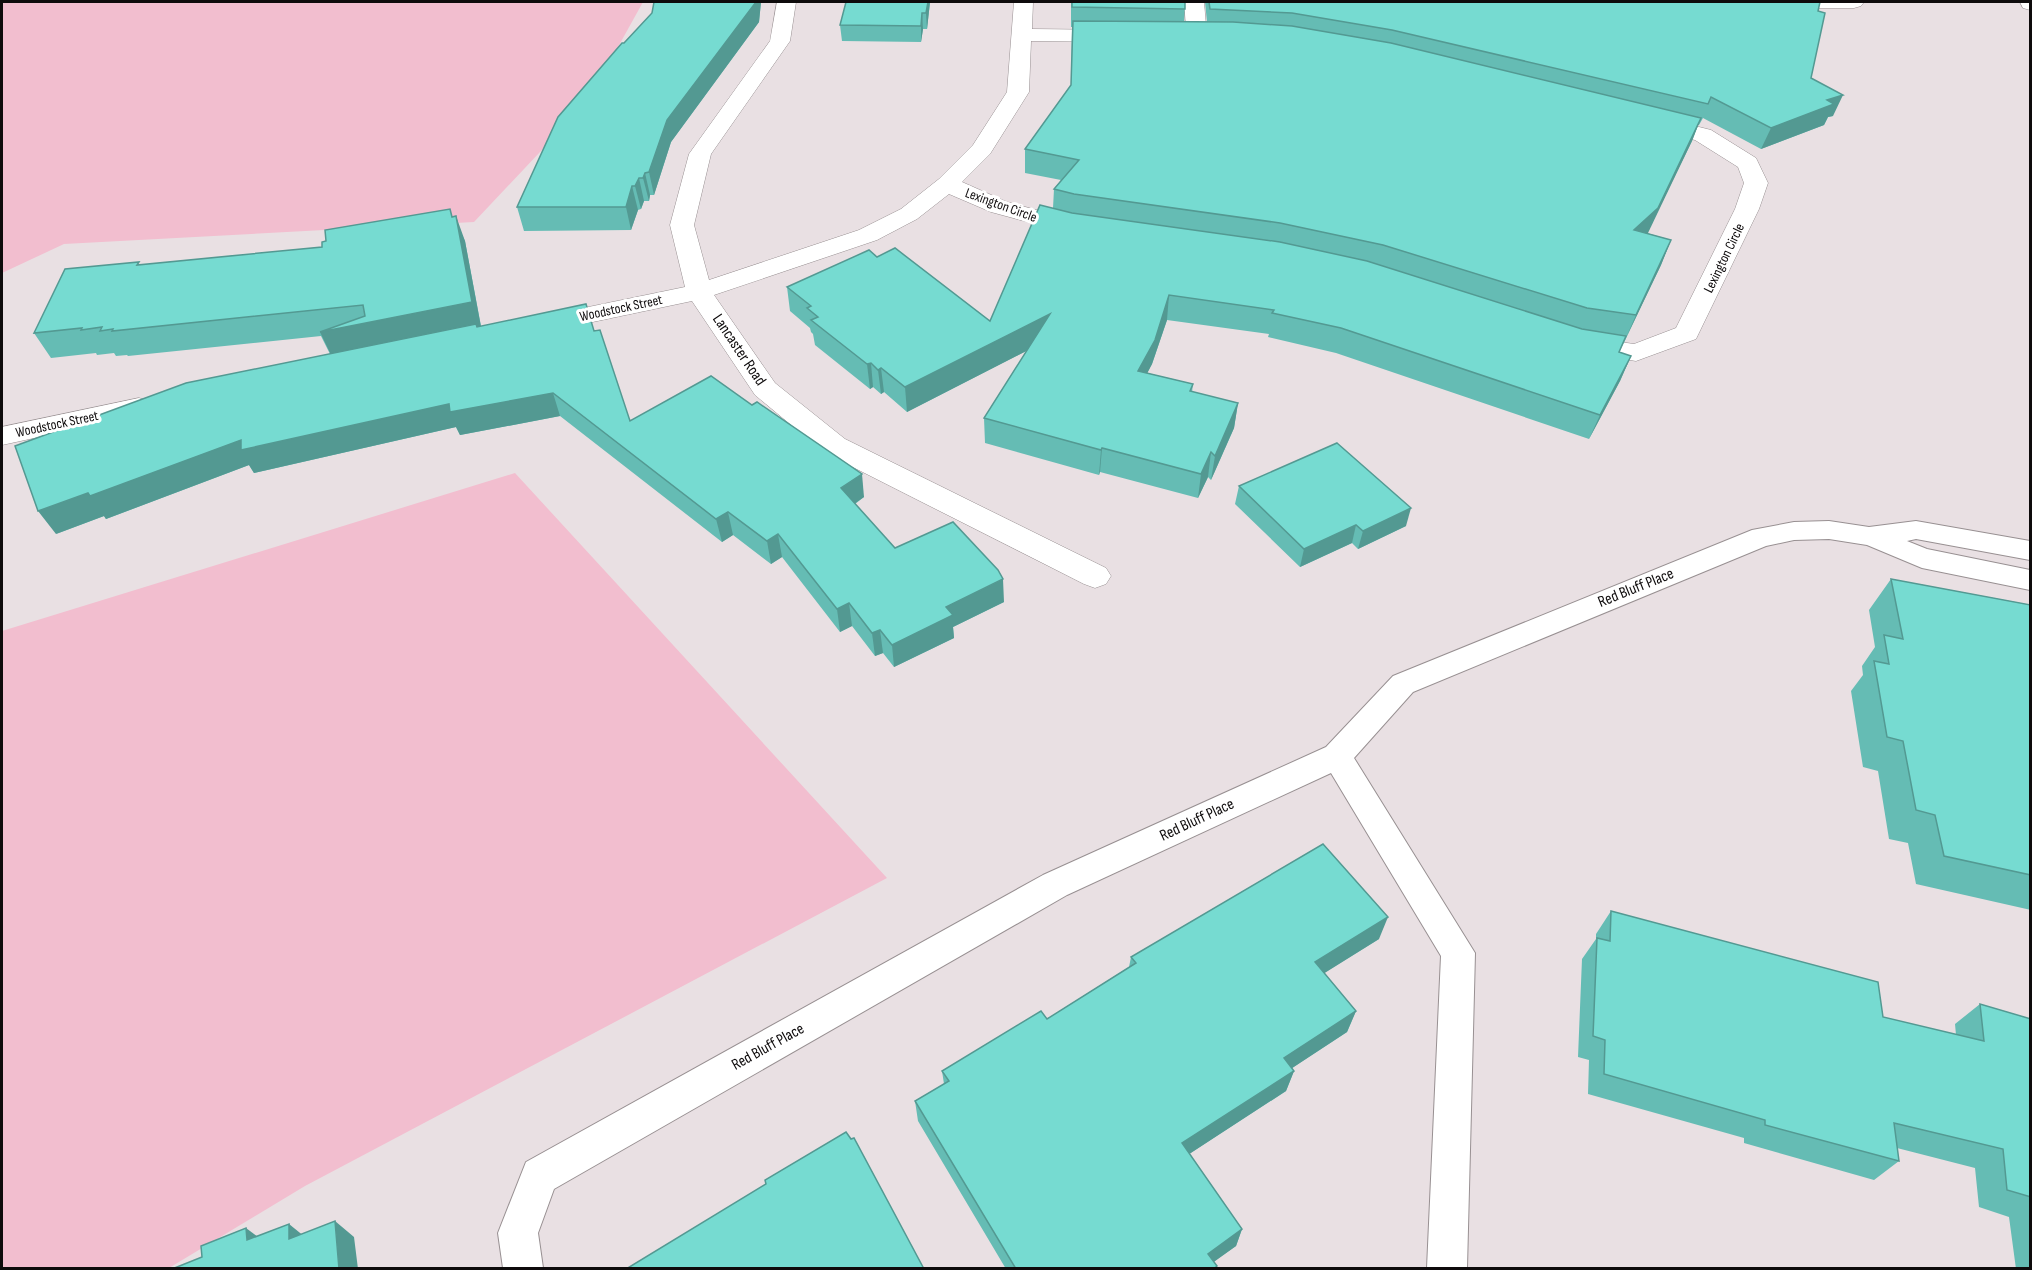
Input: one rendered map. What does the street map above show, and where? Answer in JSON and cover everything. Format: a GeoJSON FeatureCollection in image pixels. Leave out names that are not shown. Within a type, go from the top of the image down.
{"type":"FeatureCollection","features":[{"type":"Feature","properties":{"kind":"street","name":"Lancaster Road"},"geometry":{"type":"LineString","coordinates":[[786,2],[780,41],[700,154],[682,225],[699,292],[765,389],[835,446],[1095,576]]}},
{"type":"Feature","properties":{"kind":"street","name":"Woodstock Street"},"geometry":{"type":"LineString","coordinates":[[525,328],[699,292],[868,235],[909,214],[946,184],[982,149],[1018,92],[1023,2]]}},
{"type":"Feature","properties":{"kind":"street"},"geometry":{"type":"LineString","coordinates":[[1174,37],[1208,37],[1194,2]]}},
{"type":"Feature","properties":{"kind":"street"},"geometry":{"type":"LineString","coordinates":[[1802,2],[1854,2]]}},
{"type":"Feature","properties":{"kind":"street"},"geometry":{"type":"LineString","coordinates":[[1020,35],[1138,36]]}},
{"type":"Feature","properties":{"kind":"street","name":"Lexington Circle"},"geometry":{"type":"LineString","coordinates":[[1562,339],[1636,353],[1688,333],[1748,209],[1756,183],[1748,163],[1703,135],[1635,118]]}},
{"type":"Feature","properties":{"kind":"street","name":"Lexington Circle"},"geometry":{"type":"LineString","coordinates":[[946,184],[999,207],[1071,228],[1105,232]]}},
{"type":"Feature","properties":{"kind":"street","name":"Woodstock Street"},"geometry":{"type":"LineString","coordinates":[[2,436],[164,402]]}},
{"type":"Feature","properties":{"kind":"lane","name":"Red Bluff Place"},"geometry":{"type":"LineString","coordinates":[[524,1269],[518,1233],[540,1176],[1055,885],[1337,756],[1403,684],[1761,537],[1794,531],[1817,530],[1869,536],[1916,530],[2031,550]]}},
{"type":"Feature","properties":{"kind":"lane","name":"Red Bluff Place"},"geometry":{"type":"LineString","coordinates":[[1869,536],[1922,558],[2031,580]]}},
{"type":"Feature","properties":{"kind":"lane"},"geometry":{"type":"LineString","coordinates":[[1337,756],[1458,953],[1447,1269]]}},
{"type":"Feature","properties":{"kind":"shaded area"},"geometry":{"type":"Polygon","coordinates":[[[2,2],[643,2],[588,101],[474,222],[64,244],[2,273],[2,2]]]}},
{"type":"Feature","properties":{"kind":"shaded area"},"geometry":{"type":"Polygon","coordinates":[[[515,473],[887,878],[305,1186],[169,1268],[2,1268],[2,631],[515,473]]]}},
{"type":"Feature","properties":{"kind":"building"},"geometry":{"type":"Polygon","coordinates":[[[654,2],[756,2],[667,120],[649,172],[645,173],[643,178],[639,178],[635,186],[632,186],[626,207],[517,207],[558,117],[622,43],[652,13],[654,2]]]}},
{"type":"Feature","properties":{"kind":"building"},"geometry":{"type":"Polygon","coordinates":[[[846,2],[928,2],[926,13],[922,13],[921,26],[840,25],[846,2]]]}},
{"type":"Feature","properties":{"kind":"building"},"geometry":{"type":"Polygon","coordinates":[[[1072,2],[1185,2],[1185,9],[1072,7],[1072,2]]]}},
{"type":"Feature","properties":{"kind":"building"},"geometry":{"type":"Polygon","coordinates":[[[1209,2],[1820,2],[1818,11],[1825,13],[1811,78],[1843,95],[1827,100],[1834,104],[1771,128],[1711,97],[1708,104],[1392,30],[1292,13],[1210,9],[1209,2]]]}},
{"type":"Feature","properties":{"kind":"building"},"geometry":{"type":"Polygon","coordinates":[[[1073,21],[1233,22],[1292,26],[1391,43],[1701,118],[1658,208],[1634,230],[1671,240],[1636,315],[1587,308],[1383,245],[1280,223],[1074,194],[1054,189],[1079,160],[1025,149],[1071,85],[1073,21]]]}},
{"type":"Feature","properties":{"kind":"building"},"geometry":{"type":"Polygon","coordinates":[[[1040,205],[1072,213],[1280,242],[1367,261],[1582,329],[1626,336],[1619,352],[1631,356],[1600,415],[1341,328],[1272,313],[1274,310],[1169,295],[1155,340],[1138,371],[1193,384],[1190,391],[1238,403],[1215,456],[1211,452],[1201,474],[984,418],[1050,314],[905,387],[881,368],[878,370],[871,363],[867,364],[811,320],[818,317],[807,308],[811,306],[787,287],[869,250],[877,257],[895,248],[990,321],[1040,205]]]}},
{"type":"Feature","properties":{"kind":"building"},"geometry":{"type":"Polygon","coordinates":[[[450,209],[452,217],[456,216],[472,302],[320,332],[365,316],[363,305],[112,331],[113,329],[100,331],[102,327],[34,333],[65,269],[139,262],[137,265],[322,247],[322,242],[326,241],[325,230],[450,209]]]}},
{"type":"Feature","properties":{"kind":"building"},"geometry":{"type":"Polygon","coordinates":[[[586,304],[594,331],[600,330],[630,421],[711,376],[752,405],[757,402],[862,474],[841,488],[895,548],[953,522],[998,570],[1003,579],[946,607],[953,615],[892,645],[880,630],[872,633],[849,603],[837,609],[778,534],[767,541],[728,512],[716,519],[553,393],[450,412],[449,404],[241,450],[241,440],[90,496],[88,493],[38,511],[15,446],[186,383],[586,304]]]}},
{"type":"Feature","properties":{"kind":"building"},"geometry":{"type":"Polygon","coordinates":[[[1337,443],[1411,508],[1363,531],[1356,525],[1304,549],[1239,486],[1337,443]]]}},
{"type":"Feature","properties":{"kind":"building"},"geometry":{"type":"Polygon","coordinates":[[[1891,579],[2031,605],[2031,875],[1944,856],[1935,815],[1916,810],[1903,741],[1887,737],[1874,661],[1889,664],[1884,635],[1903,639],[1891,579]]]}},
{"type":"Feature","properties":{"kind":"building"},"geometry":{"type":"Polygon","coordinates":[[[1323,844],[1388,917],[1315,962],[1356,1011],[1284,1058],[1294,1071],[1182,1143],[1242,1229],[1208,1254],[1217,1266],[1214,1269],[1016,1269],[915,1101],[949,1081],[942,1071],[1041,1011],[1047,1019],[1136,963],[1131,957],[1323,844]]]}},
{"type":"Feature","properties":{"kind":"building"},"geometry":{"type":"Polygon","coordinates":[[[1611,911],[1878,982],[1883,1017],[1984,1041],[1980,1004],[2031,1019],[2031,1197],[2007,1190],[2003,1149],[1894,1123],[1899,1161],[1765,1125],[1765,1120],[1604,1074],[1605,1040],[1593,1036],[1597,938],[1610,941],[1611,911]]]}},
{"type":"Feature","properties":{"kind":"building"},"geometry":{"type":"Polygon","coordinates":[[[846,1132],[851,1139],[854,1138],[924,1269],[626,1269],[766,1184],[765,1180],[846,1132]]]}},
{"type":"Feature","properties":{"kind":"building"},"geometry":{"type":"Polygon","coordinates":[[[335,1221],[339,1269],[172,1269],[202,1257],[201,1246],[246,1228],[247,1240],[289,1224],[289,1239],[335,1221]]]}}]}
